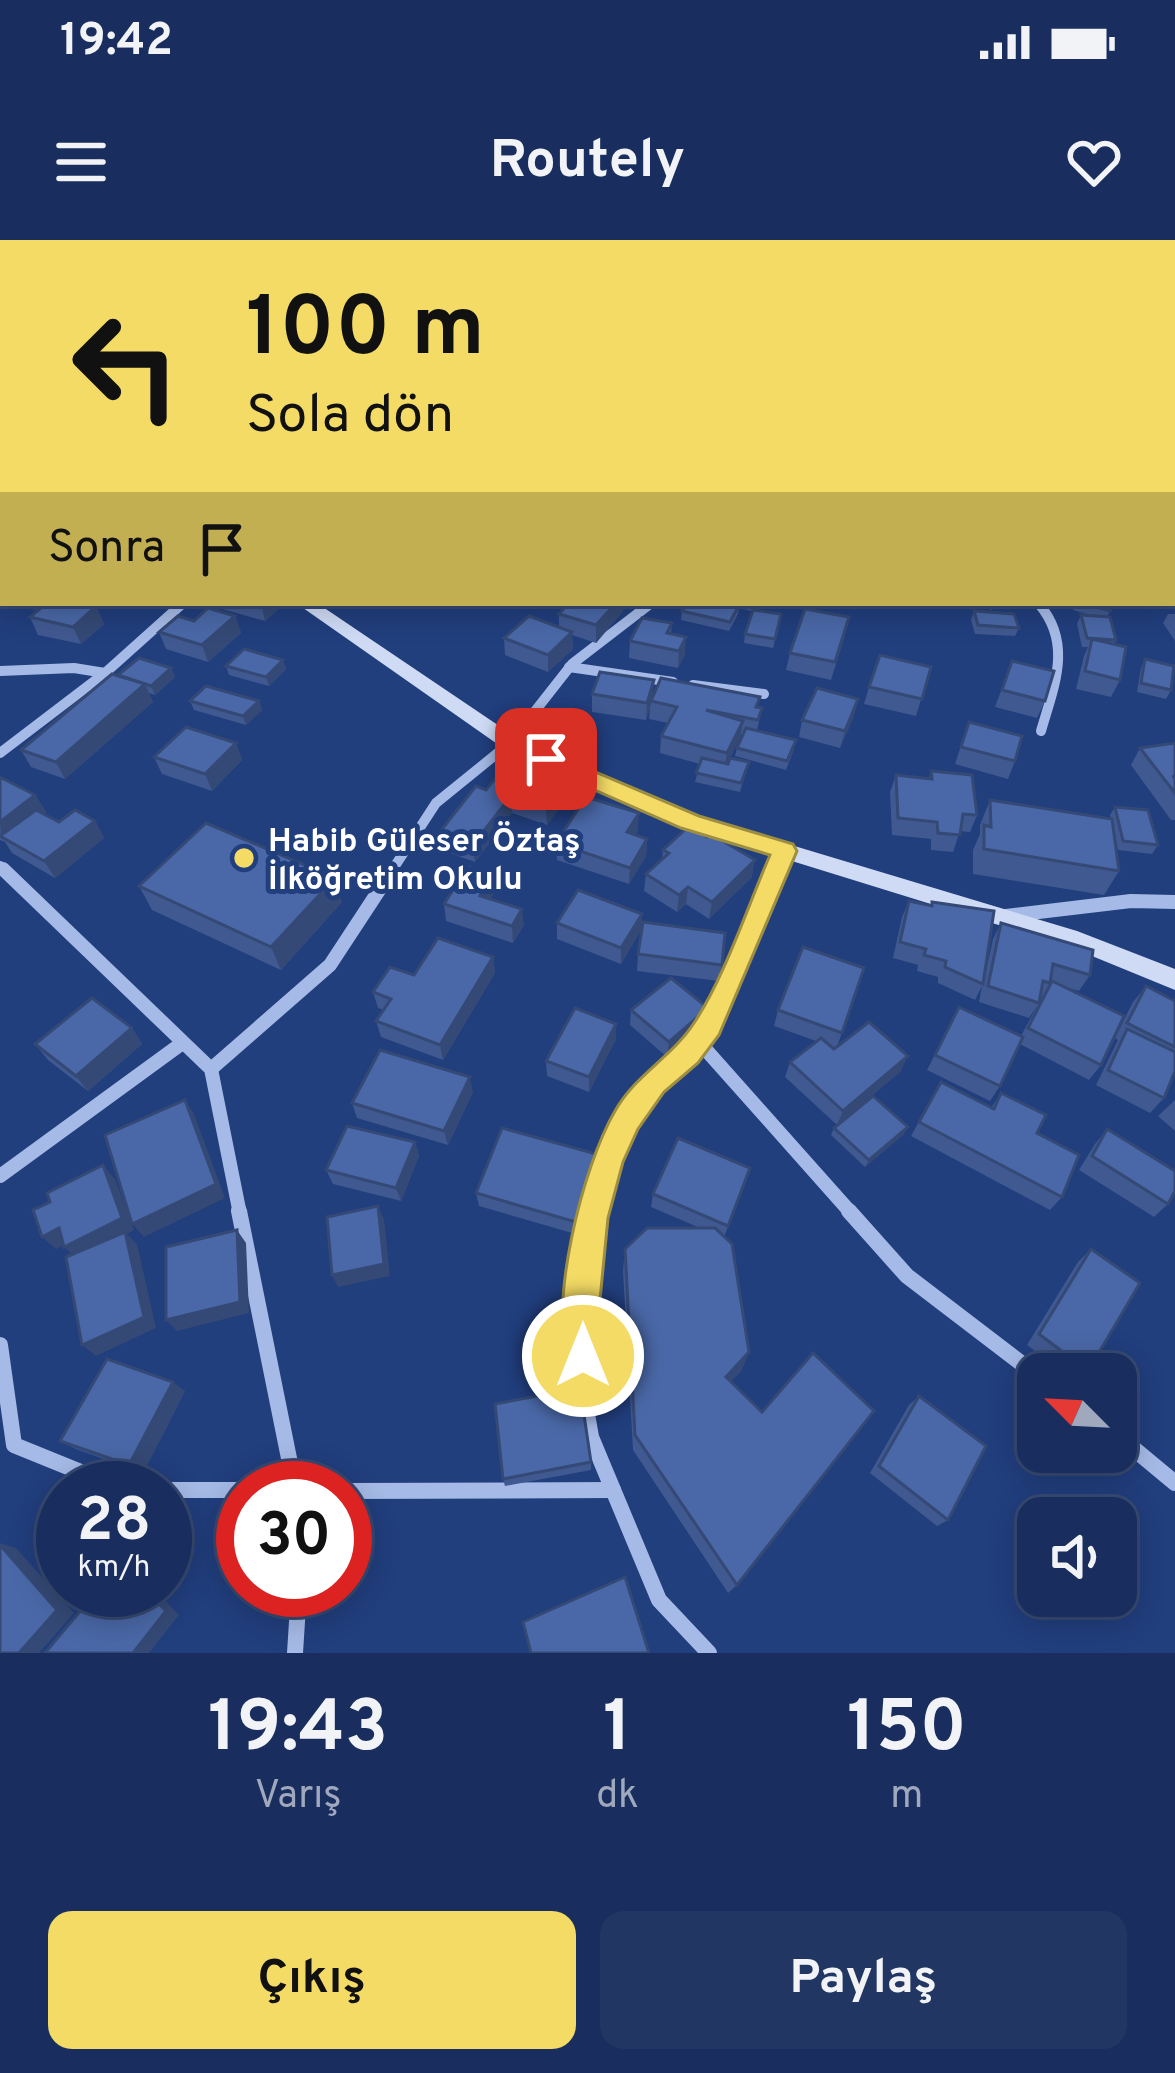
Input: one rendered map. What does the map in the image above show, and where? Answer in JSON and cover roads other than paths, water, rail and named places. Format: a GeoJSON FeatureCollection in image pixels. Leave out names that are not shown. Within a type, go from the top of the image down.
{"type":"FeatureCollection","features":[{"type":"Feature","properties":{"kind":"street"},"geometry":{"type":"LineString","coordinates":[[0,753],[105,673],[180,606]]}},
{"type":"Feature","properties":{"kind":"street"},"geometry":{"type":"LineString","coordinates":[[309,606],[510,743],[690,822],[999,916],[1175,980]]}},
{"type":"Feature","properties":{"kind":"street"},"geometry":{"type":"LineString","coordinates":[[629,606],[639,610]]}},
{"type":"Feature","properties":{"kind":"street"},"geometry":{"type":"LineString","coordinates":[[211,1069],[330,965],[436,803],[510,743],[569,667],[646,606]]}},
{"type":"Feature","properties":{"kind":"street"},"geometry":{"type":"LineString","coordinates":[[1040,606],[1057,626],[1062,644],[1041,730]]}},
{"type":"Feature","properties":{"kind":"street"},"geometry":{"type":"LineString","coordinates":[[569,667],[764,694]]}},
{"type":"Feature","properties":{"kind":"street"},"geometry":{"type":"LineString","coordinates":[[0,671],[74,668],[105,673]]}},
{"type":"Feature","properties":{"kind":"street"},"geometry":{"type":"LineString","coordinates":[[709,1653],[660,1601],[587,1427],[580,1320],[591,1218],[607,1162],[626,1120],[653,1083],[699,1042],[784,851]]}},
{"type":"Feature","properties":{"kind":"street"},"geometry":{"type":"LineString","coordinates":[[0,866],[211,1069],[290,1461]]}},
{"type":"Feature","properties":{"kind":"street"},"geometry":{"type":"LineString","coordinates":[[999,916],[1131,901],[1175,902]]}},
{"type":"Feature","properties":{"kind":"street"},"geometry":{"type":"LineString","coordinates":[[699,1042],[907,1276],[1017,1360]]}},
{"type":"Feature","properties":{"kind":"street"},"geometry":{"type":"LineString","coordinates":[[0,1176],[182,1044]]}},
{"type":"Feature","properties":{"kind":"street"},"geometry":{"type":"LineString","coordinates":[[0,1345],[14,1445],[53,1461]]}},
{"type":"Feature","properties":{"kind":"street"},"geometry":{"type":"LineString","coordinates":[[1137,1451],[1175,1483]]}},
{"type":"Feature","properties":{"kind":"street"},"geometry":{"type":"LineString","coordinates":[[372,1491],[613,1490]]}},
{"type":"Feature","properties":{"kind":"street"},"geometry":{"type":"LineString","coordinates":[[295,1653],[297,1617]]}},
{"type":"Feature","properties":{"kind":"place","name":"Habib Güleser Öztaş İlköğretim Okulu"},"geometry":{"type":"Point","coordinates":[244,858]}}]}
